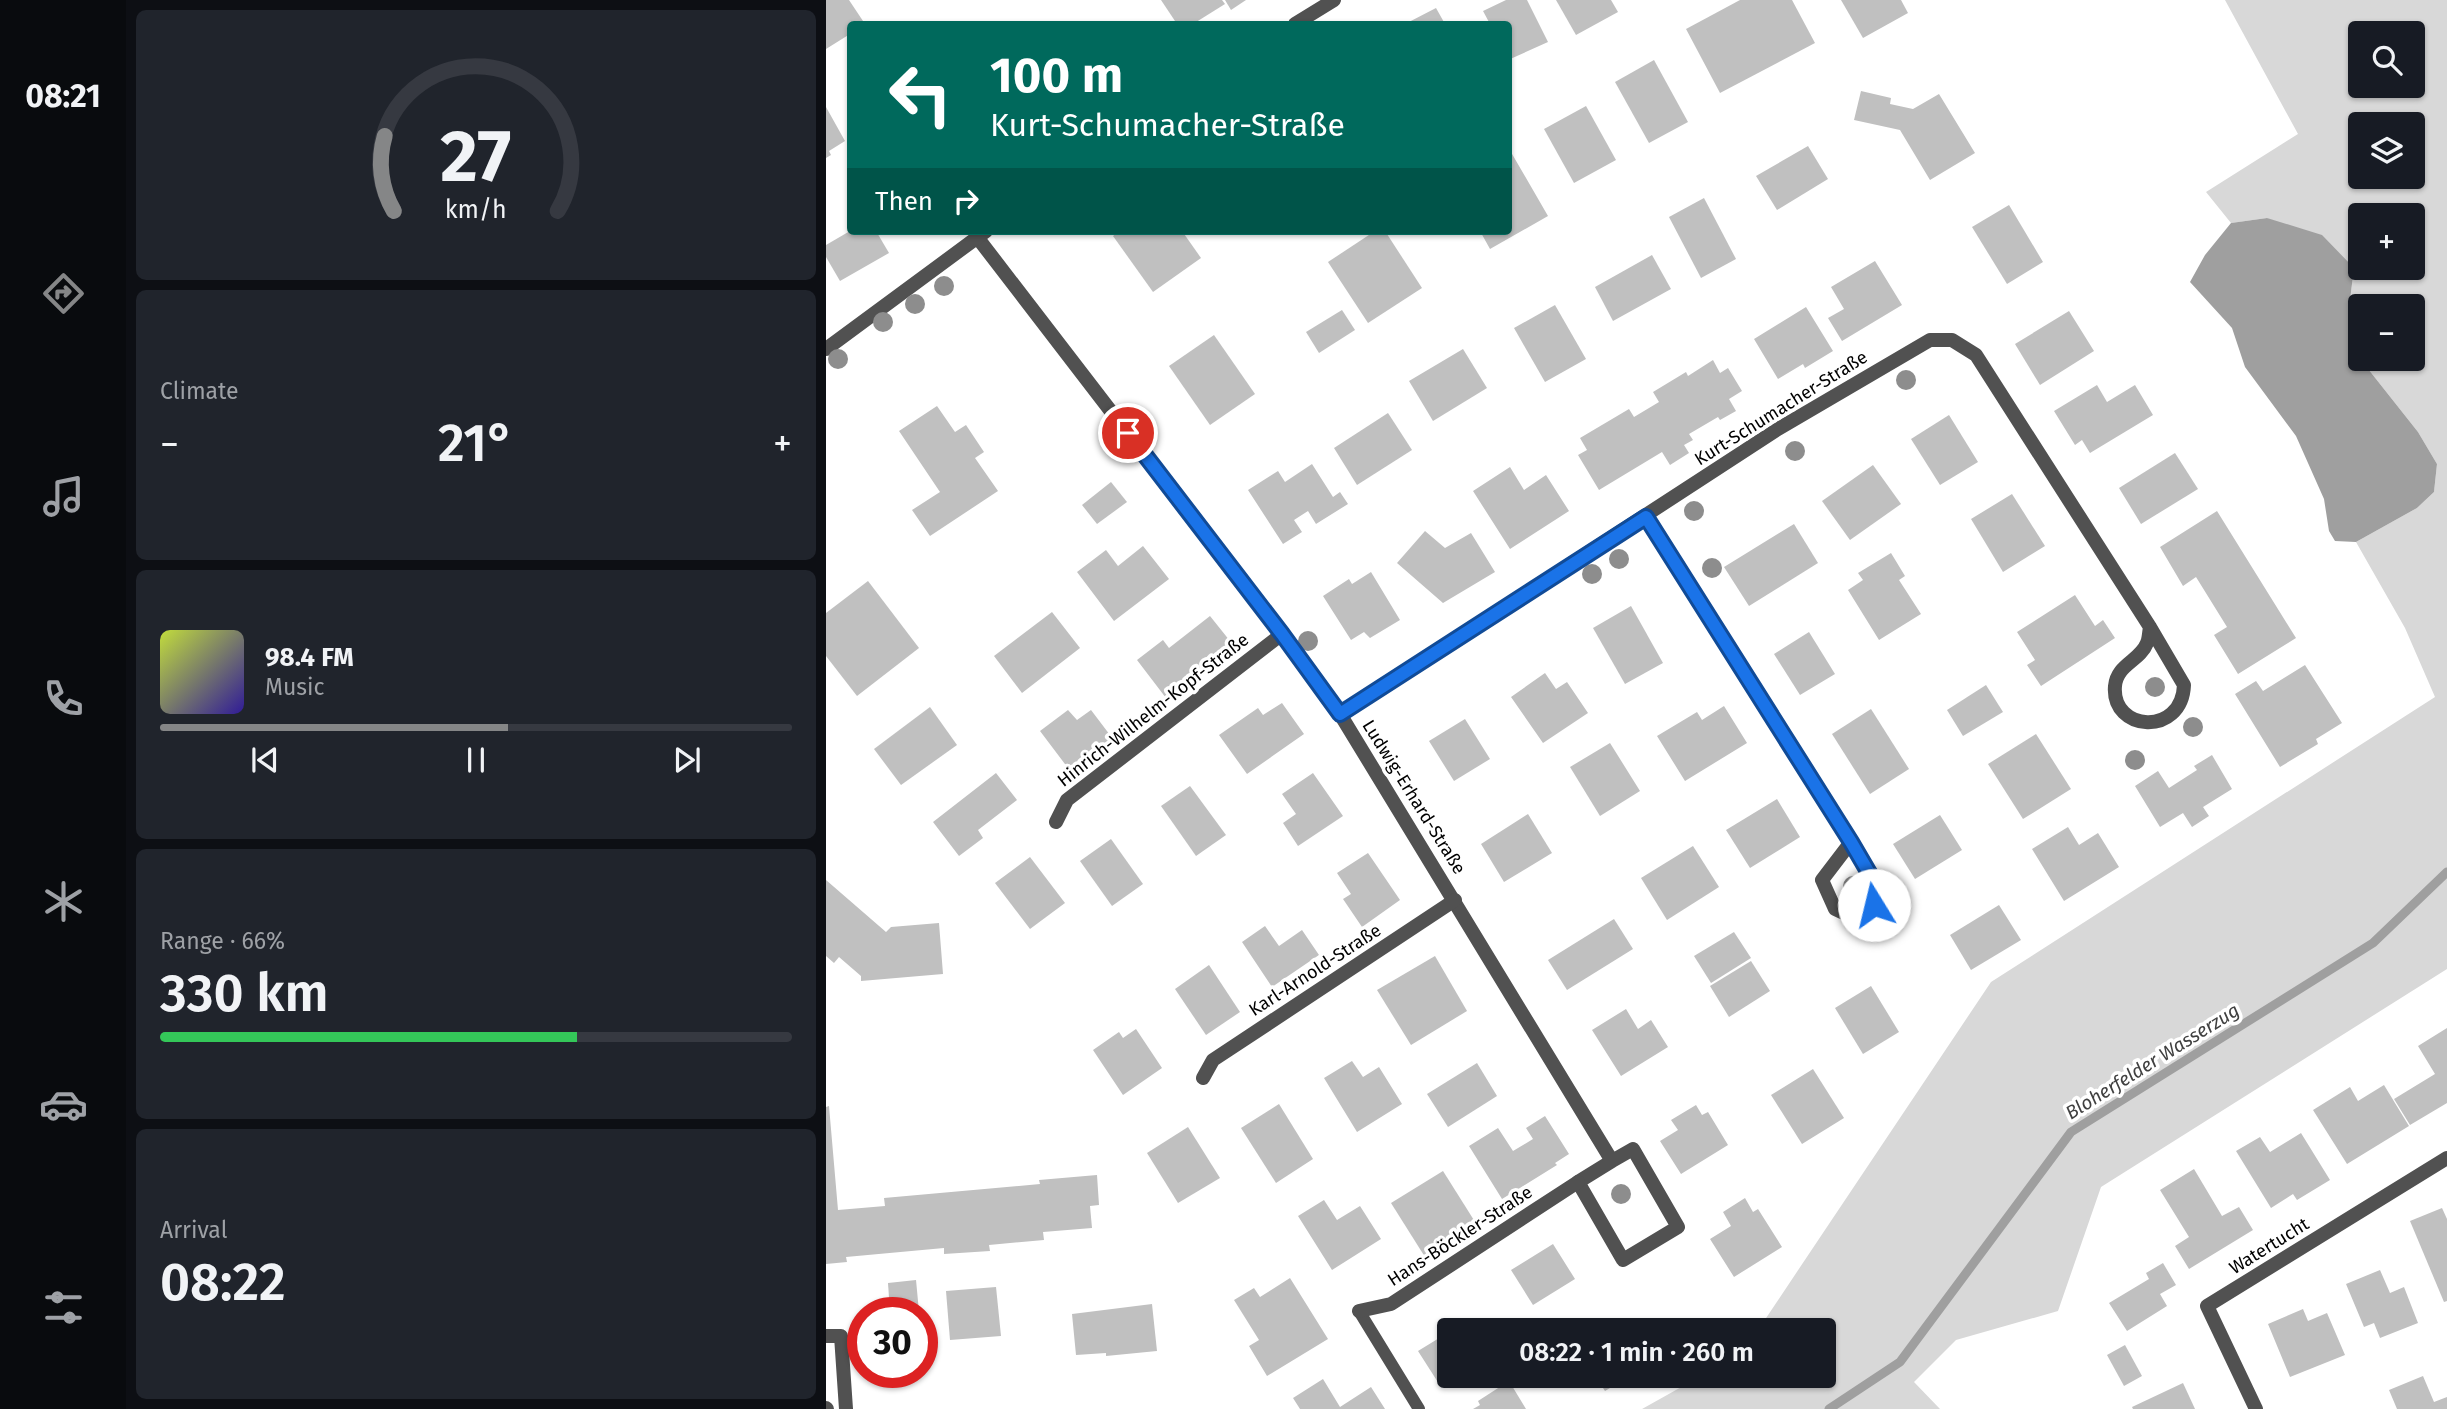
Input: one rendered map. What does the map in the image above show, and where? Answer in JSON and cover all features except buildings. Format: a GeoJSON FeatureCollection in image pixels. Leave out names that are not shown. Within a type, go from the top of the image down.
{"type":"FeatureCollection","features":[{"type":"Feature","properties":{"kind":"street"},"geometry":{"type":"LineString","coordinates":[[1300,21],[1334,0]]}},
{"type":"Feature","properties":{"kind":"street"},"geometry":{"type":"LineString","coordinates":[[826,349],[981,235]]}},
{"type":"Feature","properties":{"kind":"street","name":"Ludwig-Erhard-Straße"},"geometry":{"type":"LineString","coordinates":[[983,235],[1340,714],[1612,1161]]}},
{"type":"Feature","properties":{"kind":"street","name":"Kurt-Schumacher-Straße"},"geometry":{"type":"LineString","coordinates":[[1340,714],[1778,429],[1930,340],[1952,340],[1976,355],[2150,627],[2183,685],[2179,706],[2172,715],[2150,723],[2138,722],[2128,716],[2115,696],[2115,684],[2126,663],[2136,657],[2146,645],[2150,627]]}},
{"type":"Feature","properties":{"kind":"street"},"geometry":{"type":"LineString","coordinates":[[1646,517],[1851,842],[1879,890],[1874,905],[1850,916],[1835,909],[1822,880],[1851,842]]}},
{"type":"Feature","properties":{"kind":"street","name":"Hinrich-Wilhelm-Kopf-Straße"},"geometry":{"type":"LineString","coordinates":[[1056,822],[1066,800],[1282,634]]}},
{"type":"Feature","properties":{"kind":"street","name":"Karl-Arnold-Straße"},"geometry":{"type":"LineString","coordinates":[[1203,1078],[1213,1060],[1455,900]]}},
{"type":"Feature","properties":{"kind":"street"},"geometry":{"type":"LineString","coordinates":[[1633,1149],[1678,1227],[1623,1260],[1578,1182],[1612,1161],[1633,1149]]}},
{"type":"Feature","properties":{"kind":"street","name":"Watertucht"},"geometry":{"type":"LineString","coordinates":[[2256,1409],[2207,1306],[2447,1158]]}},
{"type":"Feature","properties":{"kind":"street","name":"Hans-Böckler-Straße"},"geometry":{"type":"LineString","coordinates":[[1359,1311],[1391,1304],[1578,1182]]}},
{"type":"Feature","properties":{"kind":"street"},"geometry":{"type":"LineString","coordinates":[[826,1336],[841,1336],[846,1409]]}},
{"type":"Feature","properties":{"kind":"lane"},"geometry":{"type":"LineString","coordinates":[[1359,1311],[1419,1409]]}},
{"type":"Feature","properties":{"kind":"shaded area"},"geometry":{"type":"Polygon","coordinates":[[[2225,0],[2447,0],[2447,969],[2101,1187],[2058,1311],[1956,1340],[1914,1382],[1940,1409],[1642,1409],[1680,1388],[1836,1388],[1836,1318],[1766,1318],[1991,982],[2435,697],[2405,628],[2356,542],[2417,508],[2434,492],[2437,464],[2418,432],[2370,371],[2425,371],[2425,294],[2351,294],[2352,280],[2425,280],[2425,203],[2348,203],[2348,265],[2267,218],[2231,223],[2206,192],[2298,134],[2225,0]]]}},
{"type":"Feature","properties":{"kind":"shaded area"},"geometry":{"type":"Polygon","coordinates":[[[2267,218],[2322,235],[2348,262],[2348,280],[2352,280],[2351,294],[2348,294],[2348,371],[2370,371],[2418,432],[2437,464],[2434,492],[2417,508],[2356,542],[2335,541],[2329,531],[2324,499],[2296,436],[2245,367],[2232,328],[2190,282],[2205,255],[2231,223],[2267,218]]]}},
{"type":"Feature","properties":{"kind":"waterway","name":"Bloherfelder Wasserzug"},"geometry":{"type":"LineString","coordinates":[[1829,1409],[1900,1362],[2071,1132],[2373,943],[2447,872]]}},
{"type":"Feature","properties":{"kind":"route"},"geometry":{"type":"LineString","coordinates":[[1128,433],[1340,714],[1646,517],[1851,842],[1879,890],[1874,905]]}}]}
